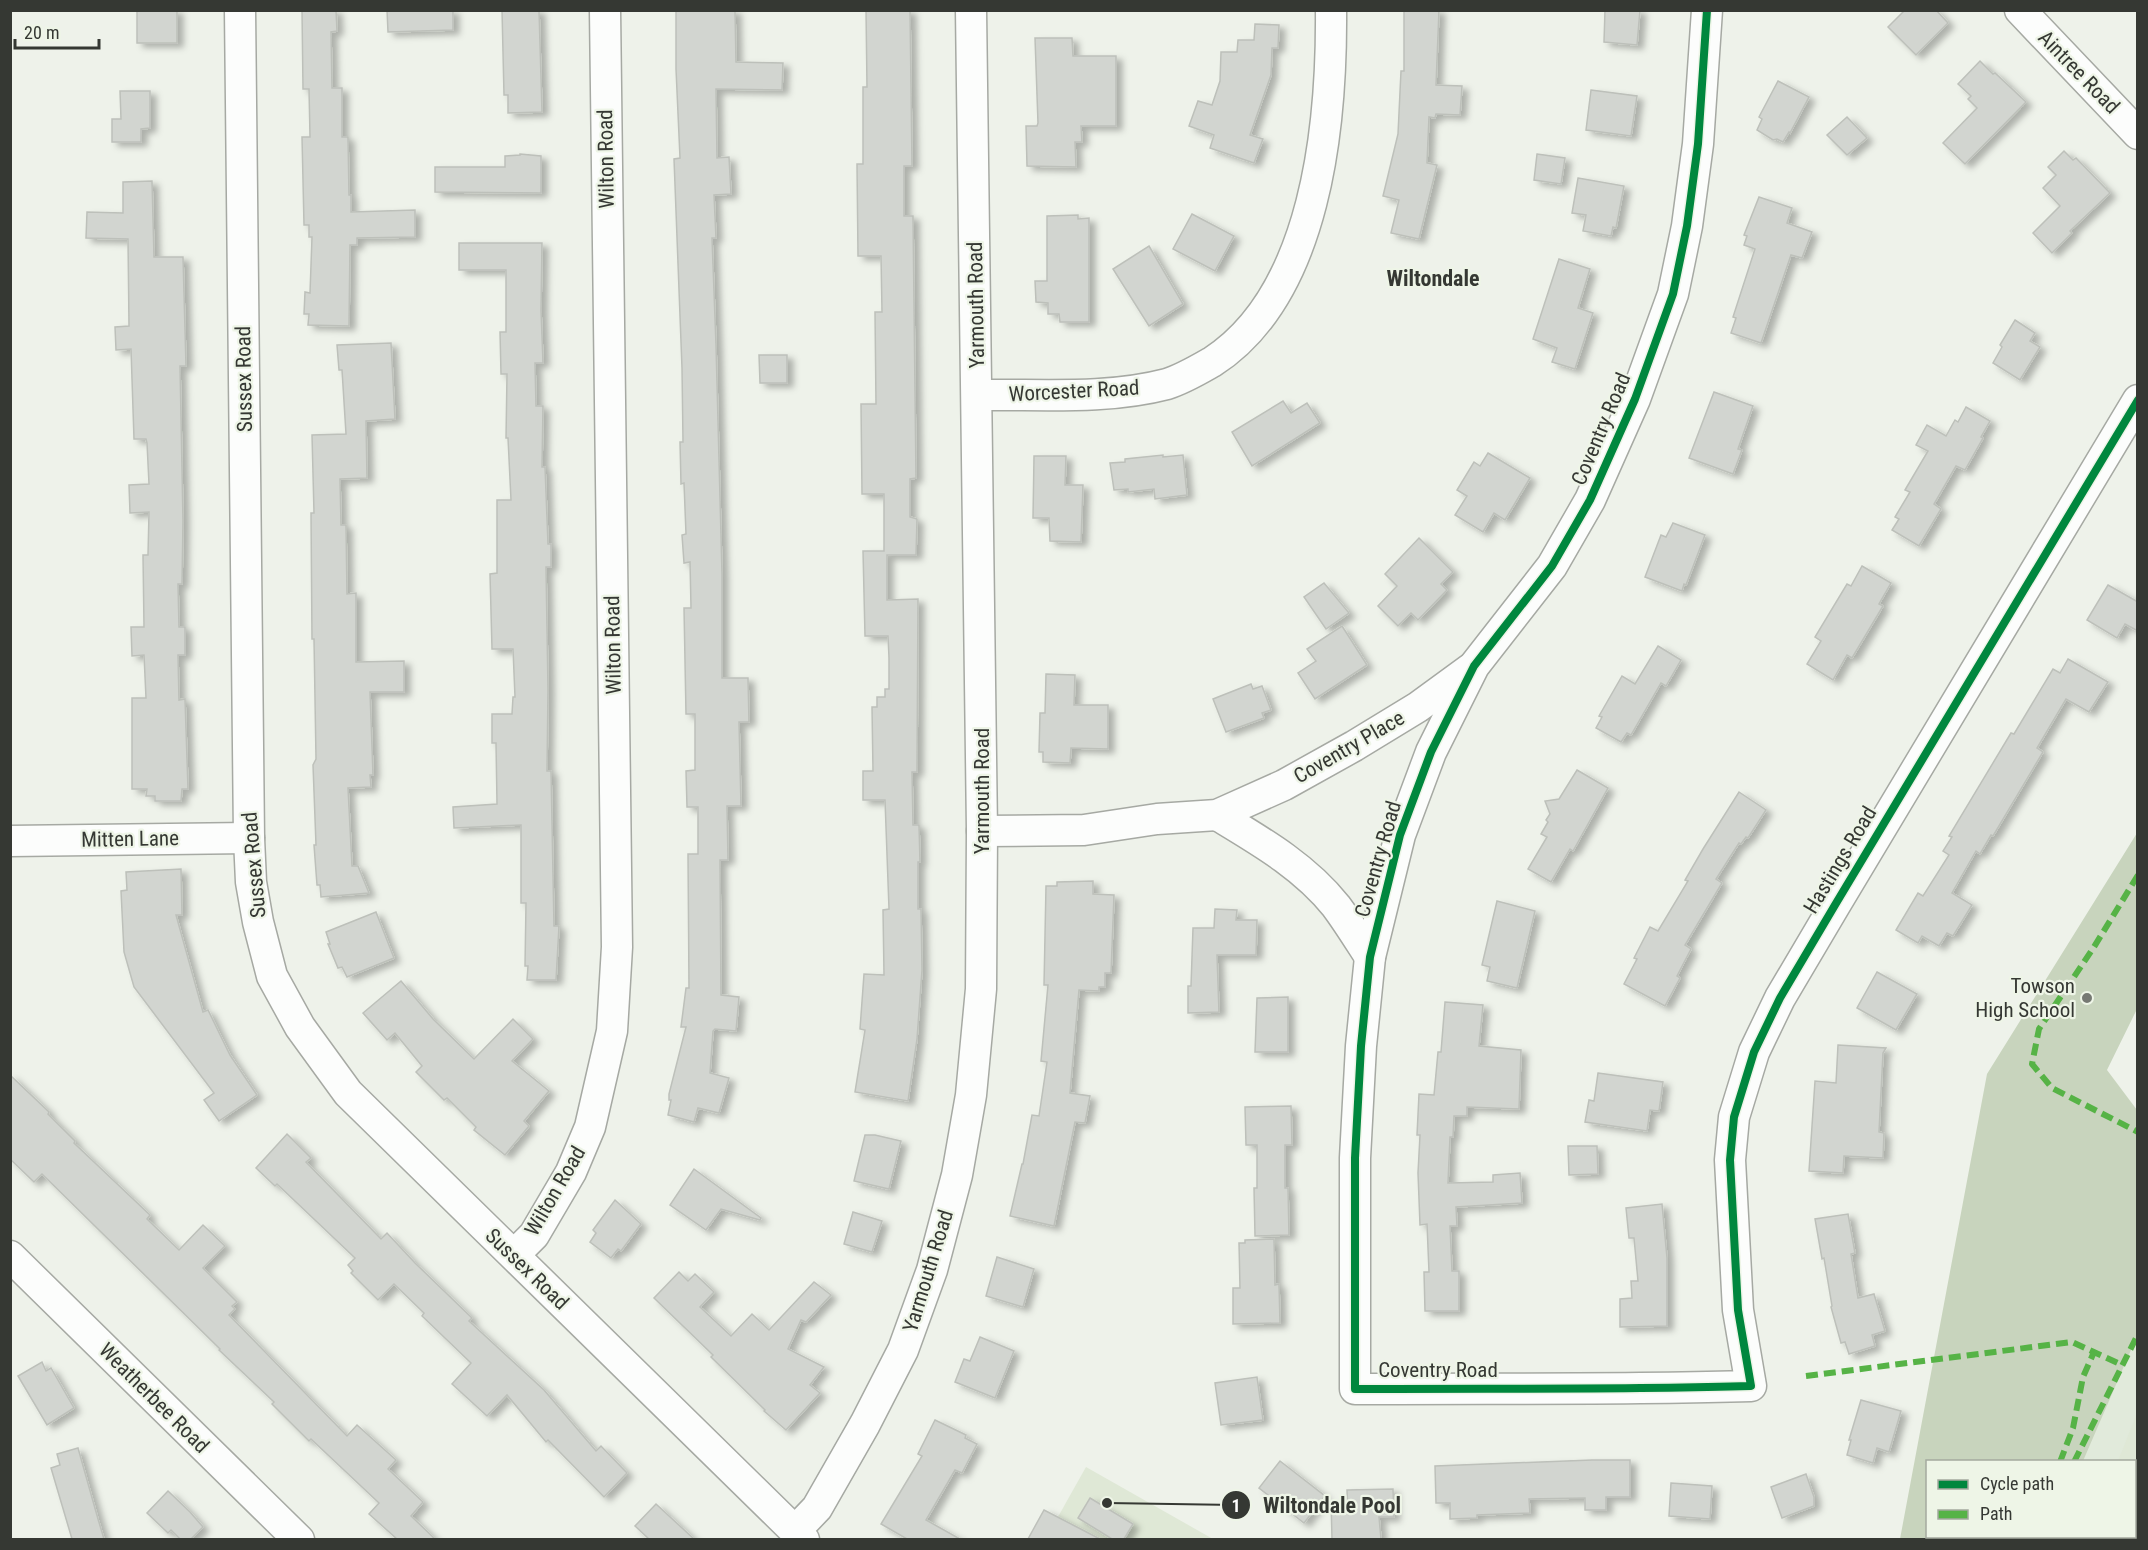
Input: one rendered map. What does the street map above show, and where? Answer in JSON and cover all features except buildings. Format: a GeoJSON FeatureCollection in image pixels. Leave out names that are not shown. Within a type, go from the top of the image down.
{"type":"FeatureCollection","features":[{"type":"Feature","properties":{"kind":"street","name":"Sussex Road"},"geometry":{"type":"LineString","coordinates":[[240,10],[249,838],[251,882],[258,922],[272,976],[300,1027],[348,1093],[800,1535]]}},
{"type":"Feature","properties":{"kind":"street","name":"Wilton Road"},"geometry":{"type":"LineString","coordinates":[[514,1255],[534,1235],[572,1172],[590,1127],[612,1031],[617,947],[605,10]]}},
{"type":"Feature","properties":{"kind":"street","name":"Yarmouth Road"},"geometry":{"type":"LineString","coordinates":[[800,1535],[865,1424],[903,1350],[934,1259],[957,1175],[971,1095],[981,989],[982,831],[971,10]]}},
{"type":"Feature","properties":{"kind":"street","name":"Worcester Road"},"geometry":{"type":"LineString","coordinates":[[977,395],[1107,393],[1139,390],[1197,371],[1224,354],[1249,331],[1274,297],[1289,267],[1320,164],[1331,63],[1330,10]]}},
{"type":"Feature","properties":{"kind":"street","name":"Coventry Road"},"geometry":{"type":"LineString","coordinates":[[1707,10],[1698,144],[1687,226],[1673,294],[1635,399],[1590,500],[1552,566],[1474,666],[1431,752],[1403,825],[1370,957],[1360,1046],[1355,1158],[1355,1389],[1658,1389],[1751,1386]]}},
{"type":"Feature","properties":{"kind":"street","name":"Aintree Road"},"geometry":{"type":"LineString","coordinates":[[2020,10],[2138,134]]}},
{"type":"Feature","properties":{"kind":"street","name":"Hastings Road"},"geometry":{"type":"LineString","coordinates":[[1751,1386],[1738,1311],[1730,1160],[1734,1117],[1754,1052],[1780,998],[1834,905],[2138,400]]}},
{"type":"Feature","properties":{"kind":"street","name":"Coventry Place"},"geometry":{"type":"LineString","coordinates":[[982,831],[1083,830],[1157,819],[1217,815],[1284,785],[1354,746],[1418,707],[1474,666]]}},
{"type":"Feature","properties":{"kind":"street"},"geometry":{"type":"LineString","coordinates":[[1217,815],[1279,852],[1309,878],[1336,906],[1370,957]]}},
{"type":"Feature","properties":{"kind":"street","name":"Mitten Lane"},"geometry":{"type":"LineString","coordinates":[[10,841],[249,838]]}},
{"type":"Feature","properties":{"kind":"street","name":"Weatherbee Road"},"geometry":{"type":"LineString","coordinates":[[11,1257],[299,1539]]}},
{"type":"Feature","properties":{"kind":"shaded area"},"geometry":{"type":"Polygon","coordinates":[[[2137,833],[2137,1009],[2107,1070],[2137,1110],[2137,1336],[2083,1460],[1926,1460],[1926,1538],[2136,1538],[2136,1528],[2137,1539],[1900,1539],[1987,1074],[2137,833]]]}},
{"type":"Feature","properties":{"kind":"shaded area"},"geometry":{"type":"Polygon","coordinates":[[[2137,1290],[2137,1539],[2008,1540],[2009,1538],[2136,1538],[2136,1460],[2049,1460],[2137,1290]]]}},
{"type":"Feature","properties":{"kind":"shaded area"},"geometry":{"type":"Polygon","coordinates":[[[2137,1413],[2137,1500],[2136,1460],[2118,1460],[2137,1413]]]}},
{"type":"Feature","properties":{"kind":"shaded area"},"geometry":{"type":"Polygon","coordinates":[[[1086,1467],[1213,1539],[1045,1540],[1086,1467]]]}},
{"type":"Feature","properties":{"kind":"marked path"},"geometry":{"type":"LineString","coordinates":[[2138,875],[2094,947],[2039,1029],[2032,1064],[2052,1088],[2138,1132]]}},
{"type":"Feature","properties":{"kind":"marked path"},"geometry":{"type":"LineString","coordinates":[[2075,1460],[2138,1334]]}},
{"type":"Feature","properties":{"kind":"marked path"},"geometry":{"type":"LineString","coordinates":[[1806,1376],[2072,1342],[2122,1365]]}},
{"type":"Feature","properties":{"kind":"marked path"},"geometry":{"type":"LineString","coordinates":[[2061,1460],[2073,1428],[2083,1377],[2094,1352]]}},
{"type":"Feature","properties":{"kind":"cycle path"},"geometry":{"type":"LineString","coordinates":[[1707,10],[1698,144],[1687,226],[1673,294],[1635,399],[1590,500],[1552,566],[1474,666],[1431,752],[1400,835],[1370,957],[1361,1046],[1355,1158],[1355,1389],[1751,1386],[1738,1310],[1730,1160],[1734,1117],[1754,1052],[1780,998],[2138,400]]}},
{"type":"Feature","properties":{"kind":"place","name":"Towson High School"},"geometry":{"type":"Point","coordinates":[2087,998]}},
{"type":"Feature","properties":{"kind":"place","name":"Wiltondale Pool"},"geometry":{"type":"Point","coordinates":[1107,1503]}},
{"type":"Feature","properties":{"kind":"district","name":"Wiltondale"},"geometry":{"type":"Point","coordinates":[1433,278]}}]}
